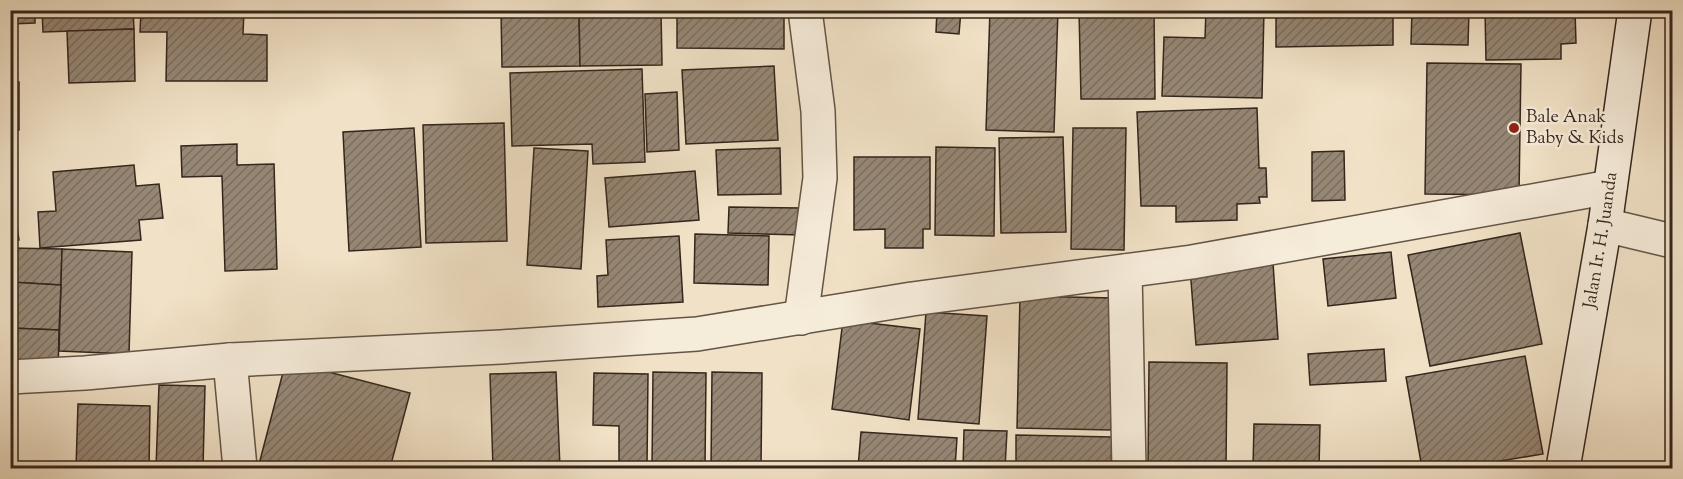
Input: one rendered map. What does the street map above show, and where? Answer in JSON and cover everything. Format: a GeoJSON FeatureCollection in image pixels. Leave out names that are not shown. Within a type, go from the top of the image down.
{"type":"FeatureCollection","features":[{"type":"Feature","properties":{"kind":"street"},"geometry":{"type":"LineString","coordinates":[[801,318],[820,178],[818,111],[805,10]]}},
{"type":"Feature","properties":{"kind":"street","name":"Jalan Ir. H. Juanda"},"geometry":{"type":"LineString","coordinates":[[1563,468],[1605,225],[1635,10]]}},
{"type":"Feature","properties":{"kind":"street"},"geometry":{"type":"LineString","coordinates":[[10,377],[84,374],[230,360],[501,347],[696,334],[912,299],[1204,260],[1610,187]]}},
{"type":"Feature","properties":{"kind":"street"},"geometry":{"type":"LineString","coordinates":[[1605,225],[1672,242]]}},
{"type":"Feature","properties":{"kind":"street"},"geometry":{"type":"LineString","coordinates":[[1125,272],[1129,468]]}},
{"type":"Feature","properties":{"kind":"street"},"geometry":{"type":"LineString","coordinates":[[230,360],[240,468]]}},
{"type":"Feature","properties":{"kind":"building"},"geometry":{"type":"Polygon","coordinates":[[[10,10],[35,10],[35,23],[10,24],[10,10]]]}},
{"type":"Feature","properties":{"kind":"building"},"geometry":{"type":"Polygon","coordinates":[[[42,10],[133,10],[134,29],[43,32],[42,10]]]}},
{"type":"Feature","properties":{"kind":"building"},"geometry":{"type":"Polygon","coordinates":[[[141,10],[244,10],[243,34],[267,35],[267,81],[166,81],[167,32],[140,32],[141,10]]]}},
{"type":"Feature","properties":{"kind":"building"},"geometry":{"type":"Polygon","coordinates":[[[501,10],[579,10],[580,66],[502,67],[501,10]]]}},
{"type":"Feature","properties":{"kind":"building"},"geometry":{"type":"Polygon","coordinates":[[[579,10],[661,10],[662,65],[580,66],[579,10]]]}},
{"type":"Feature","properties":{"kind":"building"},"geometry":{"type":"Polygon","coordinates":[[[677,10],[784,12],[784,49],[677,48],[677,10]]]}},
{"type":"Feature","properties":{"kind":"building"},"geometry":{"type":"Polygon","coordinates":[[[937,10],[961,10],[959,34],[936,32],[937,10]]]}},
{"type":"Feature","properties":{"kind":"building"},"geometry":{"type":"Polygon","coordinates":[[[990,10],[1058,10],[1054,132],[986,130],[990,10]]]}},
{"type":"Feature","properties":{"kind":"building"},"geometry":{"type":"Polygon","coordinates":[[[1079,10],[1154,10],[1155,99],[1081,99],[1079,10]]]}},
{"type":"Feature","properties":{"kind":"building"},"geometry":{"type":"Polygon","coordinates":[[[1206,10],[1264,10],[1262,98],[1162,96],[1164,37],[1205,38],[1206,10]]]}},
{"type":"Feature","properties":{"kind":"building"},"geometry":{"type":"Polygon","coordinates":[[[1276,10],[1393,10],[1393,45],[1276,47],[1276,10]]]}},
{"type":"Feature","properties":{"kind":"building"},"geometry":{"type":"Polygon","coordinates":[[[1412,10],[1469,10],[1468,45],[1411,44],[1412,10]]]}},
{"type":"Feature","properties":{"kind":"building"},"geometry":{"type":"Polygon","coordinates":[[[1485,10],[1575,10],[1576,43],[1561,44],[1561,59],[1486,60],[1485,10]]]}},
{"type":"Feature","properties":{"kind":"building"},"geometry":{"type":"Polygon","coordinates":[[[134,29],[135,81],[69,83],[67,31],[134,29]]]}},
{"type":"Feature","properties":{"kind":"building"},"geometry":{"type":"Polygon","coordinates":[[[1427,63],[1521,64],[1519,195],[1425,194],[1427,63]]]}},
{"type":"Feature","properties":{"kind":"building"},"geometry":{"type":"Polygon","coordinates":[[[774,66],[778,140],[686,144],[682,70],[774,66]]]}},
{"type":"Feature","properties":{"kind":"building"},"geometry":{"type":"Polygon","coordinates":[[[642,69],[645,162],[593,164],[592,144],[512,146],[510,73],[642,69]]]}},
{"type":"Feature","properties":{"kind":"building"},"geometry":{"type":"Polygon","coordinates":[[[10,82],[19,82],[19,130],[10,130],[10,82]]]}},
{"type":"Feature","properties":{"kind":"building"},"geometry":{"type":"Polygon","coordinates":[[[677,92],[679,150],[647,152],[645,94],[677,92]]]}},
{"type":"Feature","properties":{"kind":"building"},"geometry":{"type":"Polygon","coordinates":[[[1257,108],[1259,168],[1266,168],[1267,197],[1259,197],[1260,203],[1237,204],[1237,220],[1176,222],[1176,206],[1141,206],[1137,112],[1257,108]]]}},
{"type":"Feature","properties":{"kind":"building"},"geometry":{"type":"Polygon","coordinates":[[[504,123],[507,241],[426,243],[423,125],[504,123]]]}},
{"type":"Feature","properties":{"kind":"building"},"geometry":{"type":"Polygon","coordinates":[[[414,128],[421,247],[349,251],[343,132],[414,128]]]}},
{"type":"Feature","properties":{"kind":"building"},"geometry":{"type":"Polygon","coordinates":[[[1073,128],[1126,128],[1124,250],[1071,249],[1073,128]]]}},
{"type":"Feature","properties":{"kind":"building"},"geometry":{"type":"Polygon","coordinates":[[[1063,137],[1066,232],[1001,233],[999,138],[1063,137]]]}},
{"type":"Feature","properties":{"kind":"building"},"geometry":{"type":"Polygon","coordinates":[[[237,144],[237,165],[274,164],[277,269],[225,271],[222,176],[182,177],[181,146],[237,144]]]}},
{"type":"Feature","properties":{"kind":"building"},"geometry":{"type":"Polygon","coordinates":[[[936,147],[995,148],[994,236],[935,235],[936,147]]]}},
{"type":"Feature","properties":{"kind":"building"},"geometry":{"type":"Polygon","coordinates":[[[534,148],[588,151],[581,269],[527,265],[534,148]]]}},
{"type":"Feature","properties":{"kind":"building"},"geometry":{"type":"Polygon","coordinates":[[[780,148],[781,194],[718,195],[716,150],[780,148]]]}},
{"type":"Feature","properties":{"kind":"building"},"geometry":{"type":"Polygon","coordinates":[[[1344,151],[1345,200],[1312,201],[1312,152],[1344,151]]]}},
{"type":"Feature","properties":{"kind":"building"},"geometry":{"type":"Polygon","coordinates":[[[854,157],[930,157],[930,229],[923,229],[923,248],[885,248],[885,229],[854,230],[854,157]]]}},
{"type":"Feature","properties":{"kind":"building"},"geometry":{"type":"Polygon","coordinates":[[[134,165],[136,186],[159,184],[163,218],[139,220],[141,240],[40,248],[38,212],[56,211],[53,172],[134,165]]]}},
{"type":"Feature","properties":{"kind":"building"},"geometry":{"type":"Polygon","coordinates":[[[695,171],[699,220],[609,227],[605,178],[695,171]]]}},
{"type":"Feature","properties":{"kind":"building"},"geometry":{"type":"Polygon","coordinates":[[[10,183],[19,240],[10,242],[10,183]]]}},
{"type":"Feature","properties":{"kind":"building"},"geometry":{"type":"Polygon","coordinates":[[[729,207],[801,208],[801,235],[728,233],[729,207]]]}},
{"type":"Feature","properties":{"kind":"building"},"geometry":{"type":"Polygon","coordinates":[[[1520,233],[1542,344],[1430,366],[1408,255],[1520,233]]]}},
{"type":"Feature","properties":{"kind":"building"},"geometry":{"type":"Polygon","coordinates":[[[695,234],[769,236],[768,285],[694,283],[695,234]]]}},
{"type":"Feature","properties":{"kind":"building"},"geometry":{"type":"Polygon","coordinates":[[[679,236],[683,302],[598,307],[597,276],[608,275],[606,240],[679,236]]]}},
{"type":"Feature","properties":{"kind":"building"},"geometry":{"type":"Polygon","coordinates":[[[10,248],[62,249],[61,285],[10,282],[10,248]]]}},
{"type":"Feature","properties":{"kind":"building"},"geometry":{"type":"Polygon","coordinates":[[[62,249],[132,252],[129,354],[59,351],[62,249]]]}},
{"type":"Feature","properties":{"kind":"building"},"geometry":{"type":"Polygon","coordinates":[[[1391,252],[1396,298],[1328,306],[1323,259],[1391,252]]]}},
{"type":"Feature","properties":{"kind":"building"},"geometry":{"type":"Polygon","coordinates":[[[1273,263],[1278,339],[1196,345],[1190,268],[1273,263]]]}},
{"type":"Feature","properties":{"kind":"building"},"geometry":{"type":"Polygon","coordinates":[[[10,282],[61,285],[59,330],[10,328],[10,282]]]}},
{"type":"Feature","properties":{"kind":"building"},"geometry":{"type":"Polygon","coordinates":[[[1020,296],[1114,298],[1111,430],[1017,428],[1020,296]]]}},
{"type":"Feature","properties":{"kind":"building"},"geometry":{"type":"Polygon","coordinates":[[[926,312],[987,316],[979,424],[918,419],[926,312]]]}},
{"type":"Feature","properties":{"kind":"building"},"geometry":{"type":"Polygon","coordinates":[[[843,320],[920,329],[909,420],[832,409],[843,320]]]}},
{"type":"Feature","properties":{"kind":"building"},"geometry":{"type":"Polygon","coordinates":[[[10,328],[59,330],[58,374],[10,372],[10,328]]]}},
{"type":"Feature","properties":{"kind":"building"},"geometry":{"type":"Polygon","coordinates":[[[1384,349],[1386,381],[1310,385],[1308,354],[1384,349]]]}},
{"type":"Feature","properties":{"kind":"building"},"geometry":{"type":"Polygon","coordinates":[[[1525,356],[1543,454],[1458,468],[1422,468],[1406,377],[1525,356]]]}},
{"type":"Feature","properties":{"kind":"building"},"geometry":{"type":"Polygon","coordinates":[[[286,361],[410,393],[390,468],[258,468],[286,361]]]}},
{"type":"Feature","properties":{"kind":"building"},"geometry":{"type":"Polygon","coordinates":[[[1149,362],[1227,363],[1226,468],[1148,468],[1149,362]]]}},
{"type":"Feature","properties":{"kind":"building"},"geometry":{"type":"Polygon","coordinates":[[[556,372],[560,468],[493,468],[490,374],[556,372]]]}},
{"type":"Feature","properties":{"kind":"building"},"geometry":{"type":"Polygon","coordinates":[[[653,372],[706,373],[705,468],[652,468],[653,372]]]}},
{"type":"Feature","properties":{"kind":"building"},"geometry":{"type":"Polygon","coordinates":[[[712,372],[762,373],[761,468],[711,468],[712,372]]]}},
{"type":"Feature","properties":{"kind":"building"},"geometry":{"type":"Polygon","coordinates":[[[594,373],[648,374],[647,468],[619,468],[619,426],[593,425],[594,373]]]}},
{"type":"Feature","properties":{"kind":"building"},"geometry":{"type":"Polygon","coordinates":[[[159,385],[205,386],[203,468],[156,468],[159,385]]]}},
{"type":"Feature","properties":{"kind":"building"},"geometry":{"type":"Polygon","coordinates":[[[78,404],[150,406],[149,468],[76,468],[78,404]]]}},
{"type":"Feature","properties":{"kind":"building"},"geometry":{"type":"Polygon","coordinates":[[[1254,424],[1320,425],[1319,468],[1253,468],[1254,424]]]}},
{"type":"Feature","properties":{"kind":"building"},"geometry":{"type":"Polygon","coordinates":[[[964,430],[1007,431],[1005,468],[963,468],[964,430]]]}},
{"type":"Feature","properties":{"kind":"building"},"geometry":{"type":"Polygon","coordinates":[[[861,432],[957,438],[955,468],[858,468],[861,432]]]}},
{"type":"Feature","properties":{"kind":"building"},"geometry":{"type":"Polygon","coordinates":[[[1016,435],[1112,437],[1111,468],[1016,468],[1016,435]]]}},
{"type":"Feature","properties":{"kind":"place","name":"Bale Anak Baby & Kids"},"geometry":{"type":"Point","coordinates":[1514,128]}}]}
